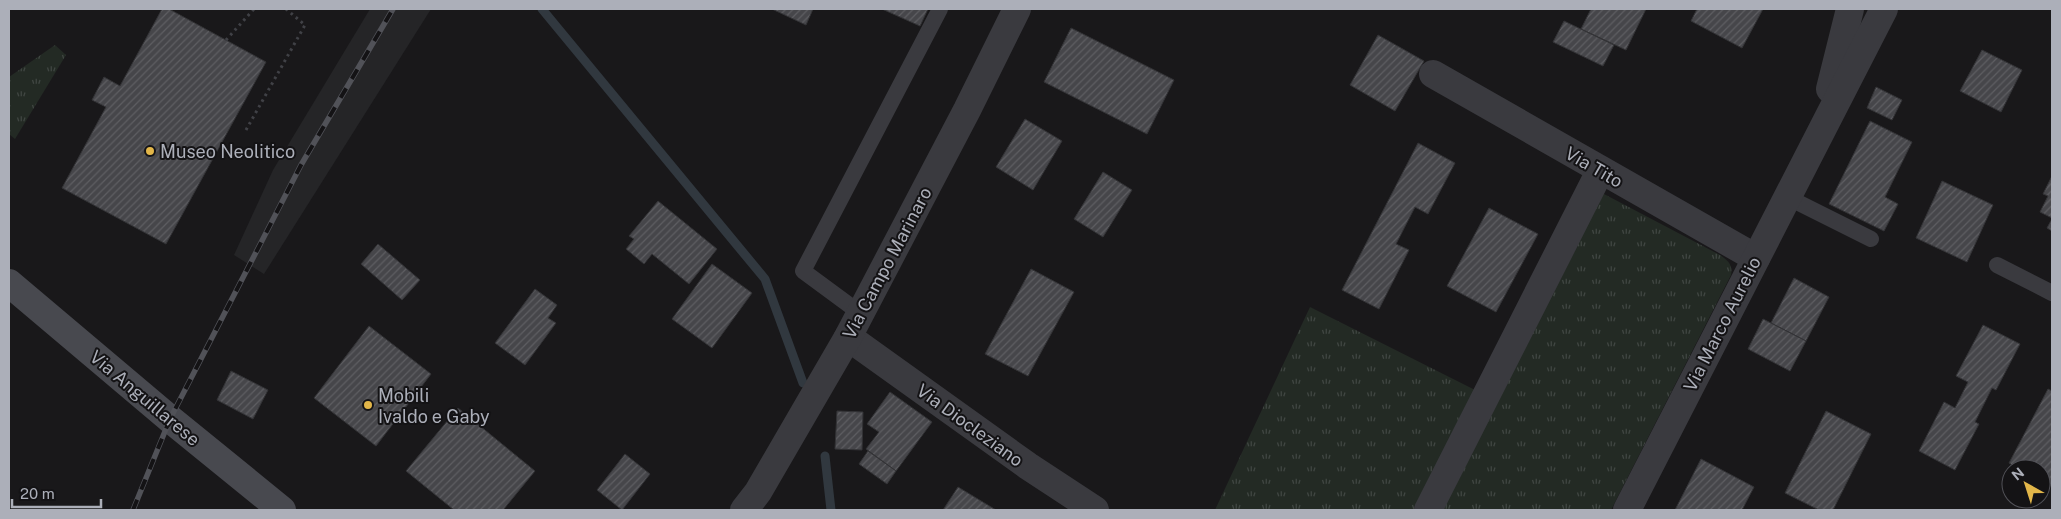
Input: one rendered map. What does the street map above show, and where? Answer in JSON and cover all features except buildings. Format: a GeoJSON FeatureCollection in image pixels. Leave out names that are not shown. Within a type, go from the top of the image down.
{"type":"FeatureCollection","features":[{"type":"Feature","properties":{"kind":"main road","name":"Via Anguillarese"},"geometry":{"type":"LineString","coordinates":[[9,283],[170,420],[282,510]]}},
{"type":"Feature","properties":{"kind":"street","name":"Via Campo Marinaro"},"geometry":{"type":"LineString","coordinates":[[744,510],[758,492],[854,325],[968,110],[1017,9]]}},
{"type":"Feature","properties":{"kind":"street","name":"Via Marco Aurelio"},"geometry":{"type":"LineString","coordinates":[[1817,139],[1850,9]]}},
{"type":"Feature","properties":{"kind":"street","name":"Via Marco Aurelio"},"geometry":{"type":"LineString","coordinates":[[1627,510],[1884,9]]}},
{"type":"Feature","properties":{"kind":"street","name":"Via Tito"},"geometry":{"type":"LineString","coordinates":[[1433,74],[1600,171],[1756,258]]}},
{"type":"Feature","properties":{"kind":"street"},"geometry":{"type":"LineString","coordinates":[[1428,510],[1600,171]]}},
{"type":"Feature","properties":{"kind":"street","name":"Via Diocleziano"},"geometry":{"type":"LineString","coordinates":[[854,325],[1028,466],[1095,510]]}},
{"type":"Feature","properties":{"kind":"lane"},"geometry":{"type":"LineString","coordinates":[[854,325],[803,270],[940,9]]}},
{"type":"Feature","properties":{"kind":"lane"},"geometry":{"type":"LineString","coordinates":[[1787,197],[1871,239]]}},
{"type":"Feature","properties":{"kind":"lane"},"geometry":{"type":"LineString","coordinates":[[1997,264],[2052,293]]}},
{"type":"Feature","properties":{"kind":"path"},"geometry":{"type":"LineString","coordinates":[[226,40],[254,9]]}},
{"type":"Feature","properties":{"kind":"path"},"geometry":{"type":"LineString","coordinates":[[246,130],[305,25],[286,9]]}},
{"type":"Feature","properties":{"kind":"shaded area"},"geometry":{"type":"Polygon","coordinates":[[[370,9],[431,9],[264,274],[234,255],[273,170],[370,9]]]}},
{"type":"Feature","properties":{"kind":"green space"},"geometry":{"type":"Polygon","coordinates":[[[55,45],[66,55],[15,139],[9,134],[9,77],[55,45]]]}},
{"type":"Feature","properties":{"kind":"green space"},"geometry":{"type":"Polygon","coordinates":[[[1604,194],[1720,255],[1729,263],[1731,268],[1731,275],[1611,510],[1437,510],[1599,196],[1604,194]]]}},
{"type":"Feature","properties":{"kind":"green space"},"geometry":{"type":"Polygon","coordinates":[[[1310,307],[1477,391],[1417,510],[1215,510],[1310,307]]]}},
{"type":"Feature","properties":{"kind":"waterway"},"geometry":{"type":"LineString","coordinates":[[542,9],[765,279],[803,383]]}},
{"type":"Feature","properties":{"kind":"waterway"},"geometry":{"type":"LineString","coordinates":[[825,456],[831,510]]}},
{"type":"Feature","properties":{"kind":"railway"},"geometry":{"type":"LineString","coordinates":[[133,510],[170,419],[301,165],[393,9]]}},
{"type":"Feature","properties":{"kind":"place","name":"Museo Neolitico"},"geometry":{"type":"Point","coordinates":[150,151]}},
{"type":"Feature","properties":{"kind":"place","name":"Mobili Ivaldo e Gaby"},"geometry":{"type":"Point","coordinates":[368,405]}}]}
